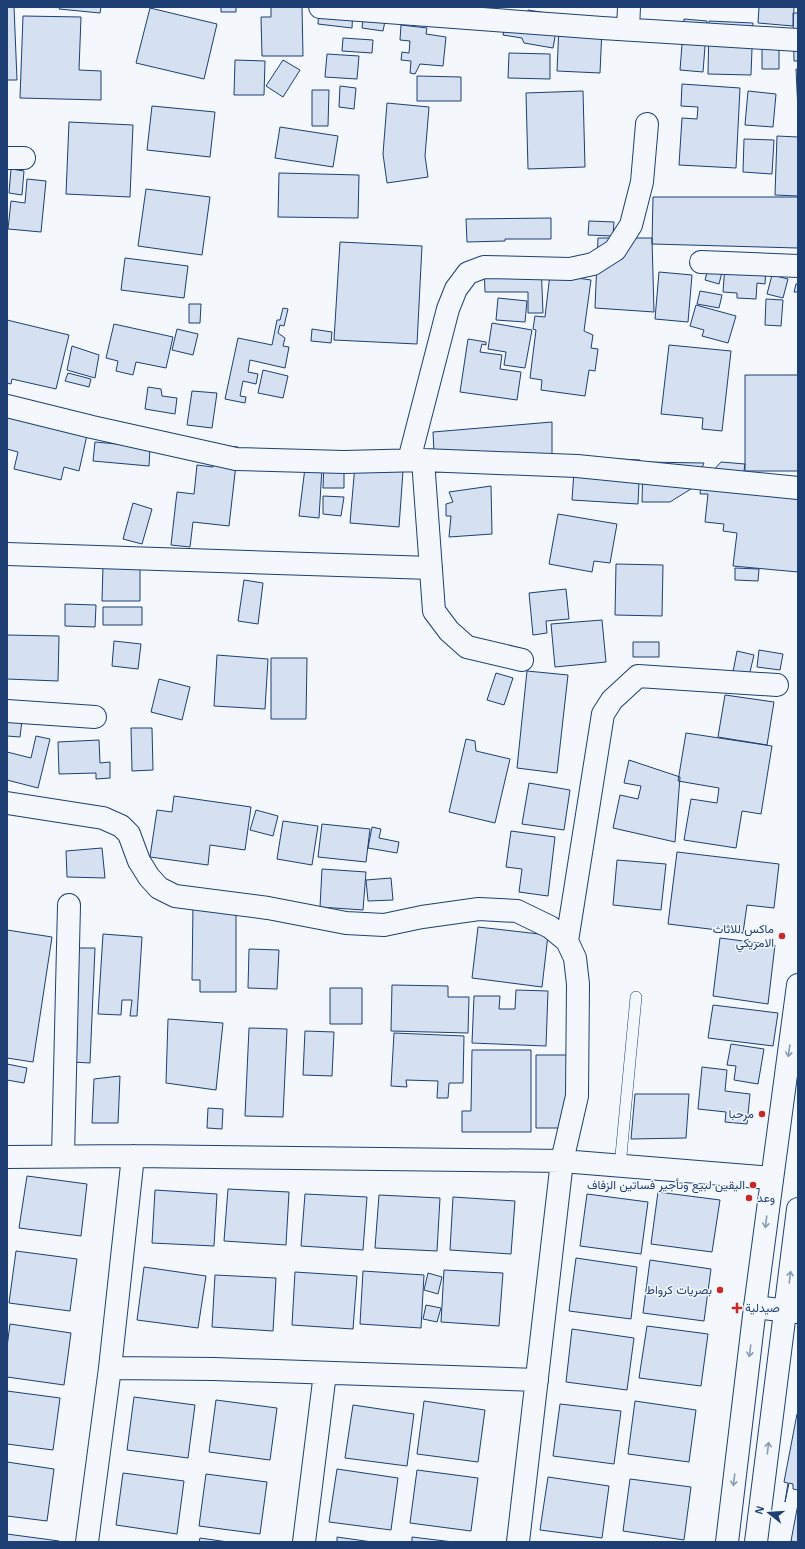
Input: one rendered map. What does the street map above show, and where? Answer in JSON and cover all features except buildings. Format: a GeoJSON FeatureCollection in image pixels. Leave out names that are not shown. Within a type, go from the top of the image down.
{"type":"FeatureCollection","features":[{"type":"Feature","properties":{"kind":"street"},"geometry":{"type":"LineString","coordinates":[[320,7],[586,27],[798,40]]}},
{"type":"Feature","properties":{"kind":"street"},"geometry":{"type":"LineString","coordinates":[[628,29],[629,7]]}},
{"type":"Feature","properties":{"kind":"street"},"geometry":{"type":"LineString","coordinates":[[522,660],[467,647],[448,631],[434,611],[431,568],[416,460],[446,317],[456,289],[468,273],[484,267],[570,269],[593,264],[615,250],[631,225],[642,182],[647,124]]}},
{"type":"Feature","properties":{"kind":"street"},"geometry":{"type":"LineString","coordinates":[[700,262],[798,266]]}},
{"type":"Feature","properties":{"kind":"street"},"geometry":{"type":"LineString","coordinates":[[7,406],[236,460],[344,462],[416,460],[577,466],[798,488]]}},
{"type":"Feature","properties":{"kind":"street"},"geometry":{"type":"LineString","coordinates":[[7,554],[431,568]]}},
{"type":"Feature","properties":{"kind":"street"},"geometry":{"type":"LineString","coordinates":[[568,941],[603,714],[612,700],[638,676],[777,685]]}},
{"type":"Feature","properties":{"kind":"street"},"geometry":{"type":"LineString","coordinates":[[7,711],[95,717]]}},
{"type":"Feature","properties":{"kind":"street"},"geometry":{"type":"LineString","coordinates":[[7,803],[103,818],[121,826],[129,834],[135,846],[139,861],[149,877],[159,888],[175,896],[268,908],[346,923],[384,925],[422,917],[479,910],[517,912],[550,927],[568,941],[575,958],[578,984],[576,1096],[562,1161],[518,1542]]}},
{"type":"Feature","properties":{"kind":"street"},"geometry":{"type":"LineString","coordinates":[[63,1156],[69,905]]}},
{"type":"Feature","properties":{"kind":"street"},"geometry":{"type":"LineString","coordinates":[[727,1542],[755,1307],[798,985]]}},
{"type":"Feature","properties":{"kind":"street"},"geometry":{"type":"LineString","coordinates":[[87,1542],[110,1368],[133,1156]]}},
{"type":"Feature","properties":{"kind":"street"},"geometry":{"type":"LineString","coordinates":[[7,1157],[133,1156],[562,1161],[772,1178]]}},
{"type":"Feature","properties":{"kind":"street"},"geometry":{"type":"LineString","coordinates":[[756,1542],[792,1311],[798,1209]]}},
{"type":"Feature","properties":{"kind":"street"},"geometry":{"type":"LineString","coordinates":[[755,1307],[792,1311]]}},
{"type":"Feature","properties":{"kind":"street"},"geometry":{"type":"LineString","coordinates":[[110,1368],[537,1380]]}},
{"type":"Feature","properties":{"kind":"street"},"geometry":{"type":"LineString","coordinates":[[304,1542],[325,1373]]}},
{"type":"Feature","properties":{"kind":"lane"},"geometry":{"type":"LineString","coordinates":[[620,1166],[636,997]]}},
{"type":"Feature","properties":{"kind":"place","name":"ماكس للاثاث الامريكي"},"geometry":{"type":"Point","coordinates":[782,936]}},
{"type":"Feature","properties":{"kind":"place","name":"مرحبا"},"geometry":{"type":"Point","coordinates":[762,1114]}},
{"type":"Feature","properties":{"kind":"place","name":"اليقين لبيع وتأجير فساتين الزفاف"},"geometry":{"type":"Point","coordinates":[753,1185]}},
{"type":"Feature","properties":{"kind":"place","name":"وعد"},"geometry":{"type":"Point","coordinates":[749,1198]}},
{"type":"Feature","properties":{"kind":"place","name":"بصريات كرواط"},"geometry":{"type":"Point","coordinates":[720,1290]}},
{"type":"Feature","properties":{"kind":"place","name":"صيدلية"},"geometry":{"type":"Point","coordinates":[737,1308]}}]}
